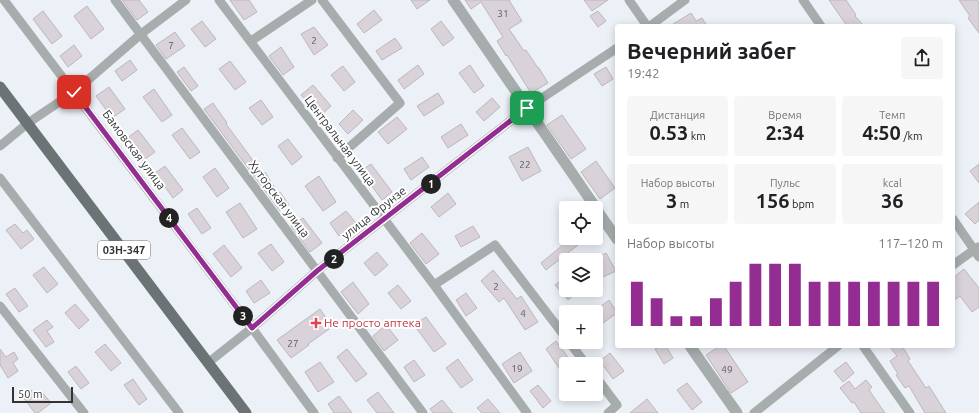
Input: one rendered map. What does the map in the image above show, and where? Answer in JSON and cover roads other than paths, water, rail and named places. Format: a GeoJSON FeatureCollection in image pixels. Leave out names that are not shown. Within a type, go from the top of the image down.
{"type":"FeatureCollection","features":[{"type":"Feature","properties":{"kind":"main road","name":"03Н-347"},"geometry":{"type":"LineString","coordinates":[[0,87],[246,413]]}},
{"type":"Feature","properties":{"kind":"street","name":"Бамовская улица"},"geometry":{"type":"LineString","coordinates":[[4,0],[252,328],[314,413]]}},
{"type":"Feature","properties":{"kind":"street","name":"Хуторская улица"},"geometry":{"type":"LineString","coordinates":[[115,0],[422,413]]}},
{"type":"Feature","properties":{"kind":"street"},"geometry":{"type":"LineString","coordinates":[[0,146],[28,124],[74,92],[141,34],[186,0]]}},
{"type":"Feature","properties":{"kind":"street","name":"Центральная улица"},"geometry":{"type":"LineString","coordinates":[[219,0],[384,221],[434,285],[527,413]]}},
{"type":"Feature","properties":{"kind":"street"},"geometry":{"type":"LineString","coordinates":[[251,41],[312,0]]}},
{"type":"Feature","properties":{"kind":"street"},"geometry":{"type":"LineString","coordinates":[[322,0],[400,103],[337,158]]}},
{"type":"Feature","properties":{"kind":"street"},"geometry":{"type":"LineString","coordinates":[[453,0],[591,201]]}},
{"type":"Feature","properties":{"kind":"street"},"geometry":{"type":"LineString","coordinates":[[629,0],[647,24]]}},
{"type":"Feature","properties":{"kind":"street"},"geometry":{"type":"LineString","coordinates":[[651,24],[685,0]]}},
{"type":"Feature","properties":{"kind":"street"},"geometry":{"type":"LineString","coordinates":[[803,0],[820,24]]}},
{"type":"Feature","properties":{"kind":"street","name":"улица Фрунзе"},"geometry":{"type":"LineString","coordinates":[[209,362],[252,328],[317,271],[384,221],[527,108],[615,49]]}},
{"type":"Feature","properties":{"kind":"street"},"geometry":{"type":"LineString","coordinates":[[0,178],[179,413]]}},
{"type":"Feature","properties":{"kind":"street"},"geometry":{"type":"LineString","coordinates":[[603,218],[615,236]]}},
{"type":"Feature","properties":{"kind":"street"},"geometry":{"type":"LineString","coordinates":[[955,222],[978,251],[955,264]]}},
{"type":"Feature","properties":{"kind":"street"},"geometry":{"type":"LineString","coordinates":[[434,285],[495,245],[559,329]]}},
{"type":"Feature","properties":{"kind":"street"},"geometry":{"type":"LineString","coordinates":[[0,306],[84,413]]}},
{"type":"Feature","properties":{"kind":"street"},"geometry":{"type":"LineString","coordinates":[[691,348],[736,413]]}},
{"type":"Feature","properties":{"kind":"street"},"geometry":{"type":"LineString","coordinates":[[754,413],[835,348]]}},
{"type":"Feature","properties":{"kind":"street"},"geometry":{"type":"LineString","coordinates":[[865,348],[910,413]]}},
{"type":"Feature","properties":{"kind":"street"},"geometry":{"type":"LineString","coordinates":[[574,349],[581,357]]}},
{"type":"Feature","properties":{"kind":"street"},"geometry":{"type":"LineString","coordinates":[[603,387],[617,405],[608,413]]}},
{"type":"Feature","properties":{"kind":"place","name":"Не просто аптека"},"geometry":{"type":"Point","coordinates":[316,323]}}]}
